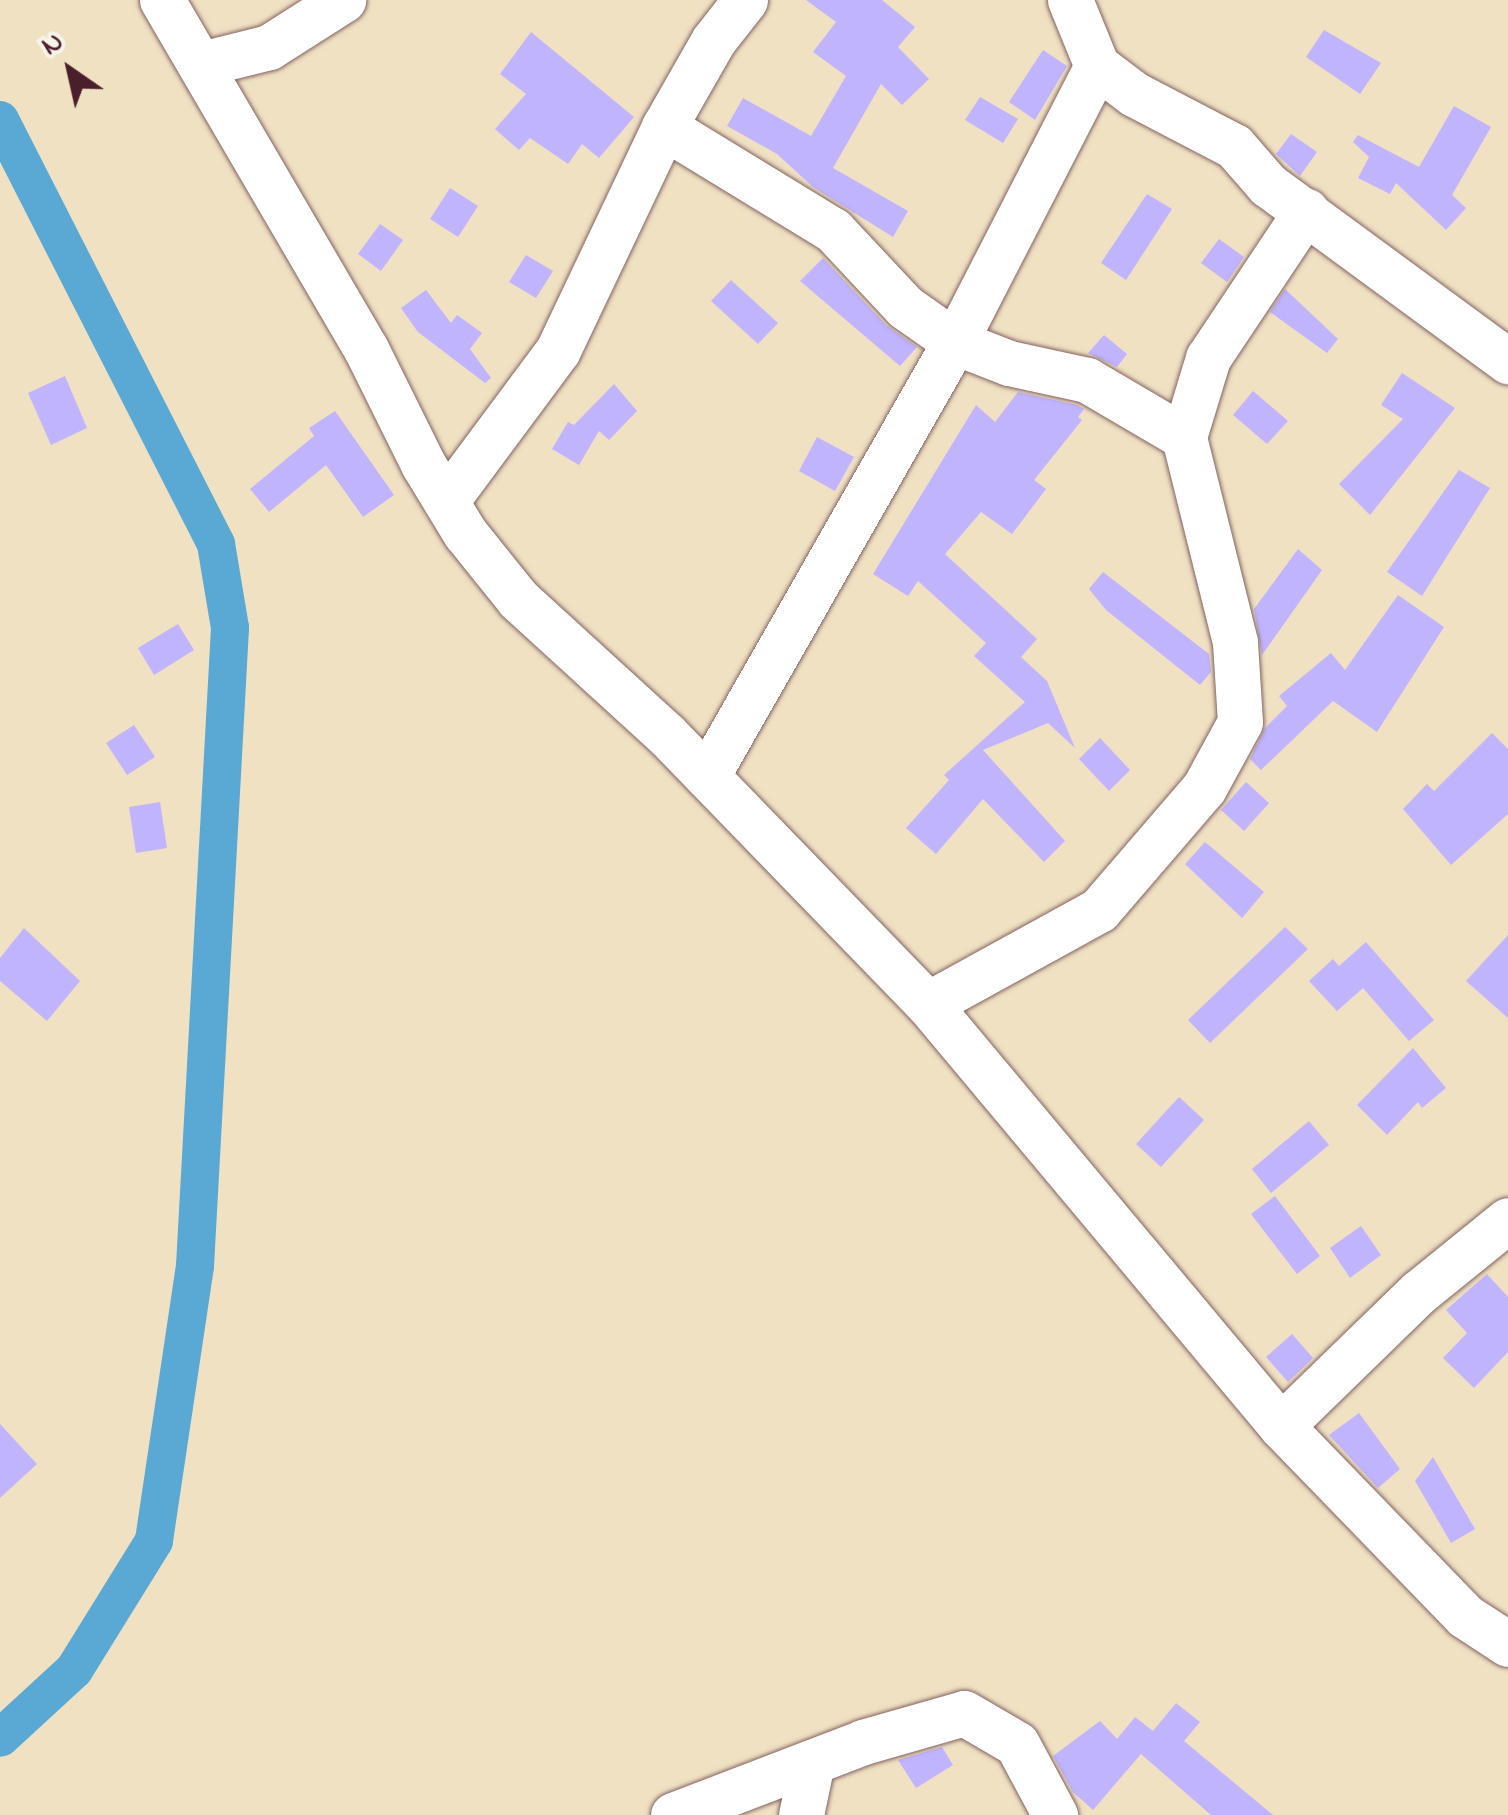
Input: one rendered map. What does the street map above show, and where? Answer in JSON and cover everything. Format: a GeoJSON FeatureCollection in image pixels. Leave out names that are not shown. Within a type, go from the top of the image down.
{"type":"FeatureCollection","features":[{"type":"Feature","properties":{"kind":"street"},"geometry":{"type":"LineString","coordinates":[[162,0],[446,501],[518,599],[707,776],[928,1004],[1281,1426],[1466,1616],[1508,1644]]}},
{"type":"Feature","properties":{"kind":"street"},"geometry":{"type":"LineString","coordinates":[[201,64],[269,47],[343,0]]}},
{"type":"Feature","properties":{"kind":"street"},"geometry":{"type":"LineString","coordinates":[[446,501],[558,350],[664,127],[712,42],[745,0]]}},
{"type":"Feature","properties":{"kind":"street"},"geometry":{"type":"LineString","coordinates":[[1070,0],[1097,66],[1134,94],[1234,146],[1268,185],[1508,361]]}},
{"type":"Feature","properties":{"kind":"street"},"geometry":{"type":"LineString","coordinates":[[707,776],[956,342],[1097,66]]}},
{"type":"Feature","properties":{"kind":"street"},"geometry":{"type":"LineString","coordinates":[[664,127],[834,230],[906,308],[956,342],[1009,363],[1087,380],[1184,437]]}},
{"type":"Feature","properties":{"kind":"street"},"geometry":{"type":"LineString","coordinates":[[928,1004],[1100,910],[1204,788],[1240,722],[1235,642],[1184,437],[1208,358],[1306,211]]}},
{"type":"Feature","properties":{"kind":"street"},"geometry":{"type":"LineString","coordinates":[[1281,1426],[1418,1292],[1508,1220]]}},
{"type":"Feature","properties":{"kind":"street"},"geometry":{"type":"LineString","coordinates":[[674,1815],[812,1762],[964,1713],[1017,1744],[1056,1815]]}},
{"type":"Feature","properties":{"kind":"street"},"geometry":{"type":"LineString","coordinates":[[801,1815],[812,1762]]}},
{"type":"Feature","properties":{"kind":"building"},"geometry":{"type":"Polygon","coordinates":[[[806,0],[882,0],[915,27],[898,47],[929,79],[902,105],[881,84],[833,168],[908,211],[893,237],[813,187],[777,154],[727,126],[743,98],[811,136],[846,76],[813,52],[836,22],[806,0]]]}},
{"type":"Feature","properties":{"kind":"building"},"geometry":{"type":"Polygon","coordinates":[[[1324,30],[1381,63],[1360,94],[1306,57],[1324,30]]]}},
{"type":"Feature","properties":{"kind":"building"},"geometry":{"type":"Polygon","coordinates":[[[531,32],[634,117],[599,158],[582,144],[568,164],[530,138],[519,150],[495,129],[526,94],[500,74],[531,32]]]}},
{"type":"Feature","properties":{"kind":"building"},"geometry":{"type":"Polygon","coordinates":[[[1043,50],[1067,66],[1035,120],[1009,102],[1043,50]]]}},
{"type":"Feature","properties":{"kind":"building"},"geometry":{"type":"Polygon","coordinates":[[[980,97],[1018,119],[1003,143],[965,120],[980,97]]]}},
{"type":"Feature","properties":{"kind":"building"},"geometry":{"type":"Polygon","coordinates":[[[1454,106],[1491,127],[1452,195],[1466,208],[1446,230],[1396,183],[1390,194],[1358,178],[1369,157],[1353,142],[1358,135],[1419,167],[1454,106]]]}},
{"type":"Feature","properties":{"kind":"building"},"geometry":{"type":"Polygon","coordinates":[[[1291,134],[1317,152],[1300,176],[1276,154],[1291,134]]]}},
{"type":"Feature","properties":{"kind":"building"},"geometry":{"type":"Polygon","coordinates":[[[450,188],[478,206],[458,237],[430,219],[450,188]]]}},
{"type":"Feature","properties":{"kind":"building"},"geometry":{"type":"Polygon","coordinates":[[[1147,194],[1172,209],[1126,280],[1101,263],[1147,194]]]}},
{"type":"Feature","properties":{"kind":"building"},"geometry":{"type":"Polygon","coordinates":[[[380,224],[403,240],[381,271],[358,254],[380,224]]]}},
{"type":"Feature","properties":{"kind":"building"},"geometry":{"type":"Polygon","coordinates":[[[1219,239],[1244,257],[1227,282],[1201,263],[1219,239]]]}},
{"type":"Feature","properties":{"kind":"building"},"geometry":{"type":"Polygon","coordinates":[[[526,255],[553,271],[536,298],[509,282],[526,255]]]}},
{"type":"Feature","properties":{"kind":"building"},"geometry":{"type":"Polygon","coordinates":[[[823,258],[886,325],[917,347],[900,366],[800,281],[823,258]]]}},
{"type":"Feature","properties":{"kind":"building"},"geometry":{"type":"Polygon","coordinates":[[[731,280],[778,323],[758,344],[711,301],[731,280]]]}},
{"type":"Feature","properties":{"kind":"building"},"geometry":{"type":"Polygon","coordinates":[[[1285,289],[1338,339],[1327,353],[1270,312],[1285,289]]]}},
{"type":"Feature","properties":{"kind":"building"},"geometry":{"type":"Polygon","coordinates":[[[426,290],[451,323],[457,315],[482,333],[470,349],[491,378],[485,383],[418,332],[401,308],[426,290]]]}},
{"type":"Feature","properties":{"kind":"building"},"geometry":{"type":"Polygon","coordinates":[[[1104,335],[1127,354],[1117,367],[1088,353],[1104,335]]]}},
{"type":"Feature","properties":{"kind":"building"},"geometry":{"type":"Polygon","coordinates":[[[1402,373],[1455,408],[1370,515],[1339,484],[1403,419],[1381,405],[1402,373]]]}},
{"type":"Feature","properties":{"kind":"building"},"geometry":{"type":"Polygon","coordinates":[[[65,376],[87,428],[51,445],[28,393],[65,376]]]}},
{"type":"Feature","properties":{"kind":"building"},"geometry":{"type":"Polygon","coordinates":[[[614,384],[637,411],[609,440],[599,431],[579,465],[552,449],[568,422],[574,425],[614,384]]]}},
{"type":"Feature","properties":{"kind":"building"},"geometry":{"type":"Polygon","coordinates":[[[1253,391],[1288,421],[1267,444],[1233,415],[1253,391]]]}},
{"type":"Feature","properties":{"kind":"building"},"geometry":{"type":"Polygon","coordinates":[[[1018,392],[1077,405],[1084,409],[1078,417],[1082,420],[1034,480],[1046,489],[1012,534],[981,512],[945,554],[1037,639],[1021,657],[1047,681],[1075,748],[1048,723],[983,750],[1065,841],[1044,862],[983,799],[936,854],[906,828],[949,780],[944,775],[1025,702],[974,656],[986,643],[918,581],[908,596],[873,574],[976,405],[995,422],[1018,392]]]}},
{"type":"Feature","properties":{"kind":"building"},"geometry":{"type":"Polygon","coordinates":[[[335,411],[394,495],[363,517],[326,465],[269,512],[250,489],[314,436],[309,428],[335,411]]]}},
{"type":"Feature","properties":{"kind":"building"},"geometry":{"type":"Polygon","coordinates":[[[817,437],[854,457],[835,491],[799,471],[817,437]]]}},
{"type":"Feature","properties":{"kind":"building"},"geometry":{"type":"Polygon","coordinates":[[[1459,470],[1490,488],[1422,596],[1387,572],[1459,470]]]}},
{"type":"Feature","properties":{"kind":"building"},"geometry":{"type":"Polygon","coordinates":[[[1298,549],[1322,570],[1262,655],[1254,609],[1298,549]]]}},
{"type":"Feature","properties":{"kind":"building"},"geometry":{"type":"Polygon","coordinates":[[[1103,572],[1209,654],[1211,672],[1200,685],[1106,610],[1089,589],[1103,572]]]}},
{"type":"Feature","properties":{"kind":"building"},"geometry":{"type":"Polygon","coordinates":[[[1398,595],[1444,627],[1377,732],[1333,701],[1261,770],[1250,759],[1265,728],[1287,706],[1279,696],[1331,653],[1345,670],[1398,595]]]}},
{"type":"Feature","properties":{"kind":"building"},"geometry":{"type":"Polygon","coordinates":[[[178,624],[194,650],[154,675],[138,648],[178,624]]]}},
{"type":"Feature","properties":{"kind":"building"},"geometry":{"type":"Polygon","coordinates":[[[134,725],[155,757],[127,775],[106,743],[134,725]]]}},
{"type":"Feature","properties":{"kind":"building"},"geometry":{"type":"Polygon","coordinates":[[[1492,733],[1508,749],[1508,814],[1451,865],[1403,809],[1427,784],[1434,791],[1492,733]]]}},
{"type":"Feature","properties":{"kind":"building"},"geometry":{"type":"Polygon","coordinates":[[[1100,738],[1130,770],[1109,791],[1079,759],[1100,738]]]}},
{"type":"Feature","properties":{"kind":"building"},"geometry":{"type":"Polygon","coordinates":[[[1246,782],[1269,803],[1244,831],[1221,810],[1246,782]]]}},
{"type":"Feature","properties":{"kind":"building"},"geometry":{"type":"Polygon","coordinates":[[[160,802],[167,848],[136,853],[129,807],[160,802]]]}},
{"type":"Feature","properties":{"kind":"building"},"geometry":{"type":"Polygon","coordinates":[[[1205,842],[1264,892],[1242,918],[1185,864],[1205,842]]]}},
{"type":"Feature","properties":{"kind":"building"},"geometry":{"type":"Polygon","coordinates":[[[1285,927],[1308,949],[1210,1043],[1188,1020],[1285,927]]]}},
{"type":"Feature","properties":{"kind":"building"},"geometry":{"type":"Polygon","coordinates":[[[24,928],[80,981],[47,1021],[0,981],[0,958],[24,928]]]}},
{"type":"Feature","properties":{"kind":"building"},"geometry":{"type":"Polygon","coordinates":[[[1508,935],[1508,1018],[1466,981],[1508,935]]]}},
{"type":"Feature","properties":{"kind":"building"},"geometry":{"type":"Polygon","coordinates":[[[1366,942],[1434,1020],[1409,1041],[1363,988],[1337,1011],[1309,981],[1333,959],[1339,966],[1366,942]]]}},
{"type":"Feature","properties":{"kind":"building"},"geometry":{"type":"Polygon","coordinates":[[[1413,1048],[1446,1088],[1422,1108],[1418,1102],[1387,1135],[1357,1105],[1413,1048]]]}},
{"type":"Feature","properties":{"kind":"building"},"geometry":{"type":"Polygon","coordinates":[[[1179,1097],[1204,1120],[1161,1167],[1136,1144],[1179,1097]]]}},
{"type":"Feature","properties":{"kind":"building"},"geometry":{"type":"Polygon","coordinates":[[[1309,1121],[1329,1145],[1271,1193],[1252,1169],[1309,1121]]]}},
{"type":"Feature","properties":{"kind":"building"},"geometry":{"type":"Polygon","coordinates":[[[1275,1196],[1320,1256],[1297,1274],[1251,1214],[1275,1196]]]}},
{"type":"Feature","properties":{"kind":"building"},"geometry":{"type":"Polygon","coordinates":[[[1361,1226],[1381,1255],[1350,1278],[1330,1248],[1361,1226]]]}},
{"type":"Feature","properties":{"kind":"building"},"geometry":{"type":"Polygon","coordinates":[[[1487,1274],[1508,1297],[1508,1352],[1474,1388],[1443,1358],[1467,1333],[1446,1310],[1487,1274]]]}},
{"type":"Feature","properties":{"kind":"building"},"geometry":{"type":"Polygon","coordinates":[[[1292,1334],[1313,1358],[1288,1382],[1266,1357],[1292,1334]]]}},
{"type":"Feature","properties":{"kind":"building"},"geometry":{"type":"Polygon","coordinates":[[[1359,1413],[1400,1469],[1378,1488],[1329,1435],[1359,1413]]]}},
{"type":"Feature","properties":{"kind":"building"},"geometry":{"type":"Polygon","coordinates":[[[0,1424],[37,1464],[0,1498],[0,1424]]]}},
{"type":"Feature","properties":{"kind":"building"},"geometry":{"type":"Polygon","coordinates":[[[1433,1457],[1475,1529],[1451,1543],[1415,1481],[1433,1457]]]}},
{"type":"Feature","properties":{"kind":"building"},"geometry":{"type":"Polygon","coordinates":[[[1176,1703],[1200,1722],[1184,1741],[1273,1815],[1211,1815],[1141,1754],[1093,1810],[1073,1792],[1053,1756],[1100,1721],[1117,1739],[1135,1717],[1153,1731],[1176,1703]]]}},
{"type":"Feature","properties":{"kind":"building"},"geometry":{"type":"Polygon","coordinates":[[[942,1747],[953,1765],[916,1788],[898,1760],[942,1747]]]}},
{"type":"Feature","properties":{"kind":"waterway"},"geometry":{"type":"LineString","coordinates":[[0,120],[216,544],[230,628],[195,1266],[154,1541],[74,1670],[0,1738]]}}]}
